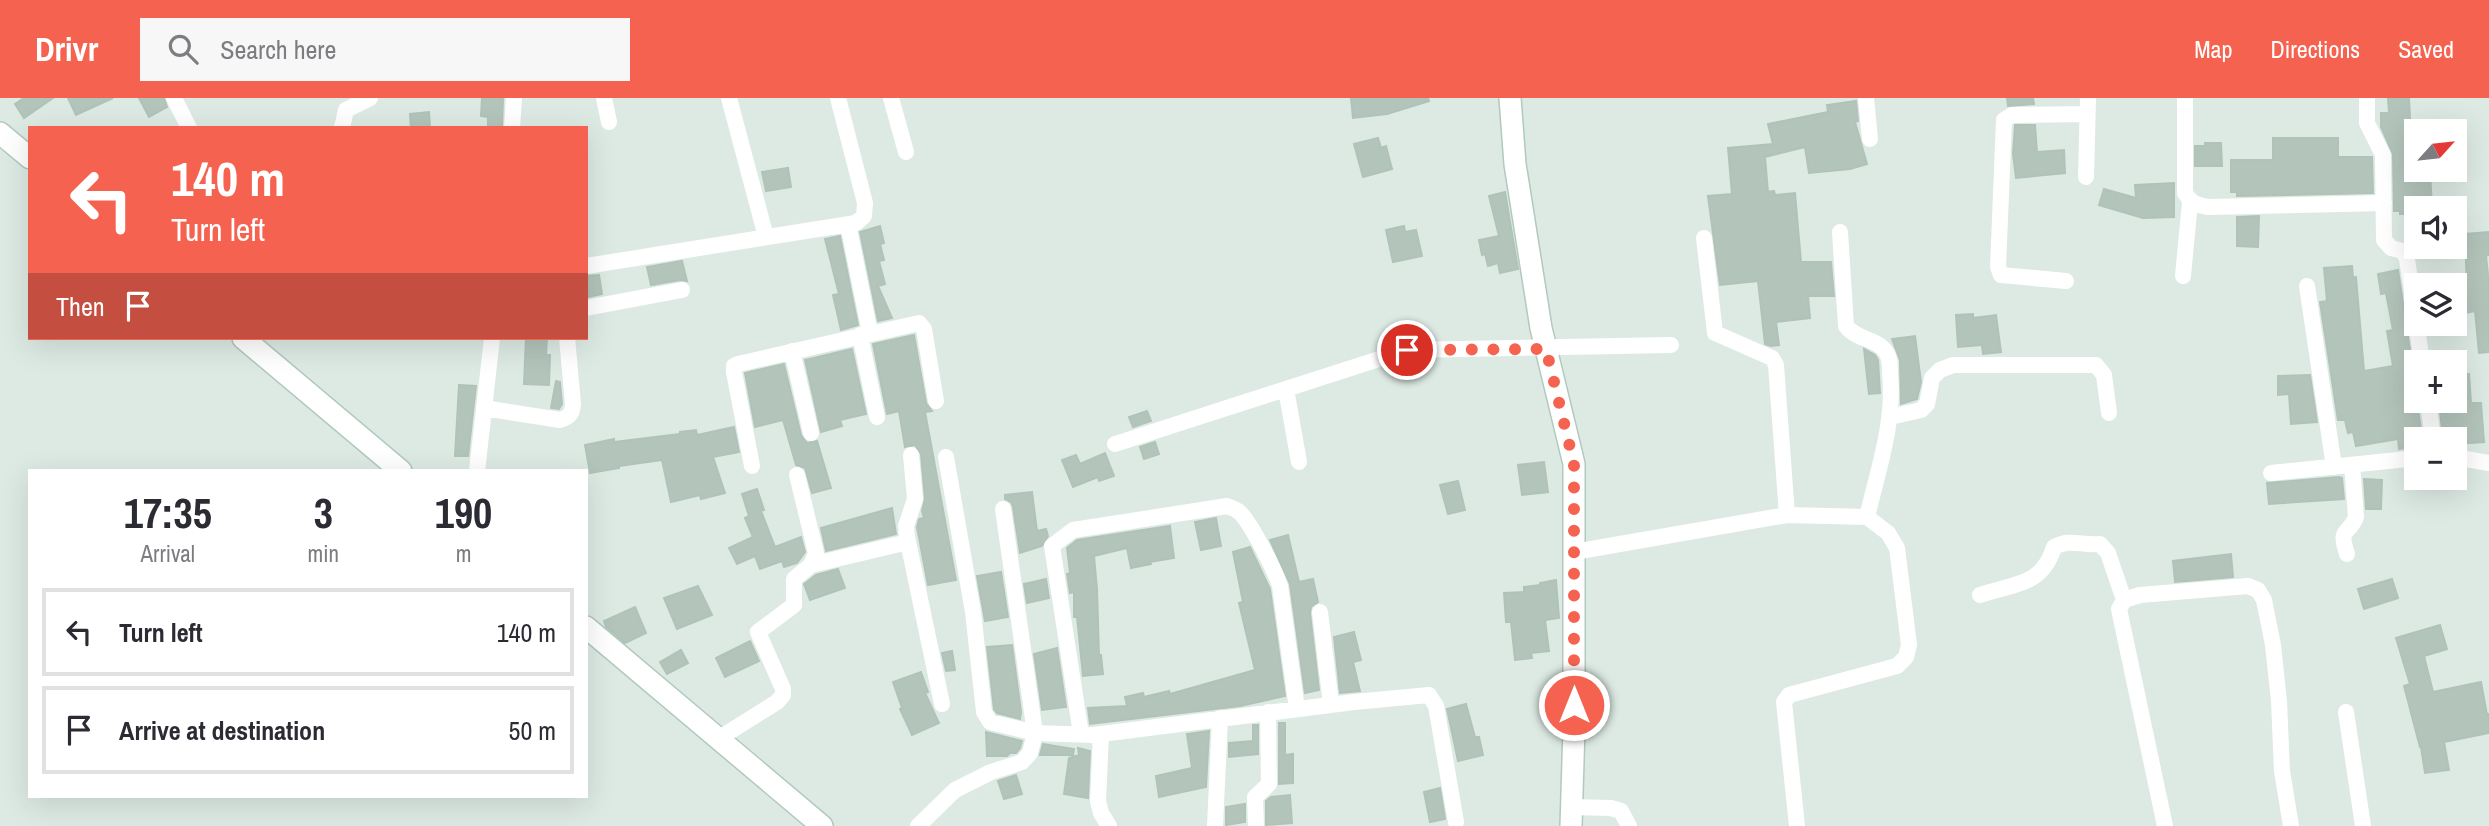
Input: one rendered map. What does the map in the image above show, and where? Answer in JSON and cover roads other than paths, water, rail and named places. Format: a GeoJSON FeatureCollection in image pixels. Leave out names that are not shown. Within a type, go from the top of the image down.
{"type":"FeatureCollection","features":[{"type":"Feature","properties":{"kind":"street"},"geometry":{"type":"LineString","coordinates":[[174,98],[188,126]]}},
{"type":"Feature","properties":{"kind":"street"},"geometry":{"type":"LineString","coordinates":[[342,126],[346,110],[370,98]]}},
{"type":"Feature","properties":{"kind":"street"},"geometry":{"type":"LineString","coordinates":[[512,126],[514,98]]}},
{"type":"Feature","properties":{"kind":"street"},"geometry":{"type":"LineString","coordinates":[[604,98],[609,122]]}},
{"type":"Feature","properties":{"kind":"street"},"geometry":{"type":"LineString","coordinates":[[729,98],[766,237]]}},
{"type":"Feature","properties":{"kind":"street"},"geometry":{"type":"LineString","coordinates":[[588,267],[861,220],[865,203],[838,98]]}},
{"type":"Feature","properties":{"kind":"street"},"geometry":{"type":"LineString","coordinates":[[891,98],[906,152]]}},
{"type":"Feature","properties":{"kind":"street"},"geometry":{"type":"LineString","coordinates":[[1510,98],[1515,164],[1546,349],[1574,464],[1572,817],[1611,808],[1620,811],[1629,826]]}},
{"type":"Feature","properties":{"kind":"street"},"geometry":{"type":"LineString","coordinates":[[1866,98],[1870,139]]}},
{"type":"Feature","properties":{"kind":"street"},"geometry":{"type":"LineString","coordinates":[[2183,276],[2190,202],[2185,193],[2185,98]]}},
{"type":"Feature","properties":{"kind":"street"},"geometry":{"type":"LineString","coordinates":[[2367,98],[2367,123],[2383,155],[2384,240],[2391,247],[2403,251],[2407,259],[2420,350]]}},
{"type":"Feature","properties":{"kind":"street"},"geometry":{"type":"LineString","coordinates":[[2066,281],[2001,275],[1998,267],[2004,120],[2012,115],[2087,106],[2087,177]]}},
{"type":"Feature","properties":{"kind":"street"},"geometry":{"type":"LineString","coordinates":[[0,133],[28,156]]}},
{"type":"Feature","properties":{"kind":"street"},"geometry":{"type":"LineString","coordinates":[[2190,202],[2208,207],[2384,203]]}},
{"type":"Feature","properties":{"kind":"street"},"geometry":{"type":"LineString","coordinates":[[848,224],[877,417]]}},
{"type":"Feature","properties":{"kind":"street"},"geometry":{"type":"LineString","coordinates":[[1840,232],[1844,319],[1850,332],[1878,344],[1889,359],[1892,395],[1890,417],[1867,517]]}},
{"type":"Feature","properties":{"kind":"street"},"geometry":{"type":"LineString","coordinates":[[1704,238],[1715,333],[1772,358],[1776,365],[1787,515]]}},
{"type":"Feature","properties":{"kind":"street"},"geometry":{"type":"LineString","coordinates":[[2307,286],[2334,467]]}},
{"type":"Feature","properties":{"kind":"street"},"geometry":{"type":"LineString","coordinates":[[588,308],[682,290]]}},
{"type":"Feature","properties":{"kind":"street"},"geometry":{"type":"LineString","coordinates":[[752,466],[734,366],[914,323],[921,325],[936,401]]}},
{"type":"Feature","properties":{"kind":"street"},"geometry":{"type":"LineString","coordinates":[[245,340],[399,469]]}},
{"type":"Feature","properties":{"kind":"street"},"geometry":{"type":"LineString","coordinates":[[477,469],[492,340]]}},
{"type":"Feature","properties":{"kind":"street"},"geometry":{"type":"LineString","coordinates":[[484,408],[559,420],[572,414],[568,340]]}},
{"type":"Feature","properties":{"kind":"street"},"geometry":{"type":"LineString","coordinates":[[1115,444],[1407,350],[1671,345]]}},
{"type":"Feature","properties":{"kind":"street"},"geometry":{"type":"LineString","coordinates":[[792,351],[811,433]]}},
{"type":"Feature","properties":{"kind":"street"},"geometry":{"type":"LineString","coordinates":[[1890,417],[1921,410],[1927,404],[1932,378],[1940,370],[1953,365],[2088,363],[2096,365],[2104,375],[2109,414]]}},
{"type":"Feature","properties":{"kind":"street"},"geometry":{"type":"LineString","coordinates":[[1286,389],[1299,462]]}},
{"type":"Feature","properties":{"kind":"street"},"geometry":{"type":"LineString","coordinates":[[911,456],[915,499],[906,526],[942,704]]}},
{"type":"Feature","properties":{"kind":"street"},"geometry":{"type":"LineString","coordinates":[[946,457],[973,612],[984,712],[990,722],[1034,733],[1101,734],[1331,704],[1429,695],[1436,706],[1456,822]]}},
{"type":"Feature","properties":{"kind":"street"},"geometry":{"type":"LineString","coordinates":[[2271,473],[2404,459]]}},
{"type":"Feature","properties":{"kind":"street"},"geometry":{"type":"LineString","coordinates":[[2467,459],[2489,463]]}},
{"type":"Feature","properties":{"kind":"street"},"geometry":{"type":"LineString","coordinates":[[2347,554],[2343,534],[2356,517],[2352,465]]}},
{"type":"Feature","properties":{"kind":"street"},"geometry":{"type":"LineString","coordinates":[[719,739],[783,695],[783,689],[758,632],[794,605],[794,579],[811,565],[816,554],[797,475]]}},
{"type":"Feature","properties":{"kind":"street"},"geometry":{"type":"LineString","coordinates":[[1081,734],[1052,546],[1073,530],[1227,506],[1237,509],[1244,519],[1280,586],[1297,709]]}},
{"type":"Feature","properties":{"kind":"street"},"geometry":{"type":"LineString","coordinates":[[918,826],[955,790],[991,772],[1022,762],[1030,753],[1034,733],[1003,509]]}},
{"type":"Feature","properties":{"kind":"street"},"geometry":{"type":"LineString","coordinates":[[1574,552],[1787,515],[1867,517],[1888,533],[1897,548],[1909,645],[1906,657],[1897,666],[1789,695],[1784,702],[1797,826]]}},
{"type":"Feature","properties":{"kind":"street"},"geometry":{"type":"LineString","coordinates":[[1980,595],[2025,583],[2037,576],[2050,559],[2054,547],[2066,541],[2100,544],[2108,553],[2124,600]]}},
{"type":"Feature","properties":{"kind":"street"},"geometry":{"type":"LineString","coordinates":[[811,565],[908,542]]}},
{"type":"Feature","properties":{"kind":"street"},"geometry":{"type":"LineString","coordinates":[[2165,826],[2119,609],[2124,600],[2140,595],[2248,586],[2258,590],[2264,600],[2273,645],[2282,771],[2291,826]]}},
{"type":"Feature","properties":{"kind":"street"},"geometry":{"type":"LineString","coordinates":[[1320,611],[1331,704]]}},
{"type":"Feature","properties":{"kind":"street"},"geometry":{"type":"LineString","coordinates":[[588,629],[822,826]]}},
{"type":"Feature","properties":{"kind":"street"},"geometry":{"type":"LineString","coordinates":[[1256,826],[1255,797],[1269,784],[1268,712]]}},
{"type":"Feature","properties":{"kind":"street"},"geometry":{"type":"LineString","coordinates":[[2346,712],[2363,826]]}},
{"type":"Feature","properties":{"kind":"street"},"geometry":{"type":"LineString","coordinates":[[1215,826],[1220,719]]}},
{"type":"Feature","properties":{"kind":"street"},"geometry":{"type":"LineString","coordinates":[[1101,734],[1098,801],[1109,826]]}}]}
